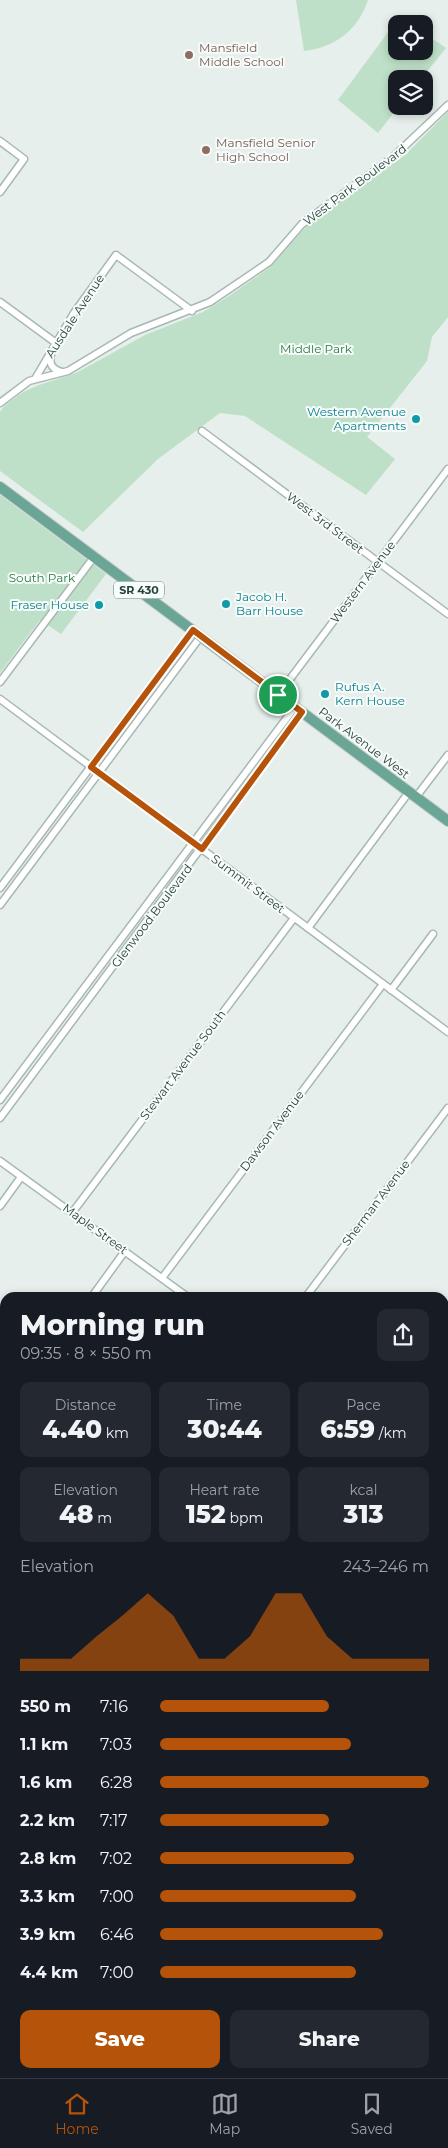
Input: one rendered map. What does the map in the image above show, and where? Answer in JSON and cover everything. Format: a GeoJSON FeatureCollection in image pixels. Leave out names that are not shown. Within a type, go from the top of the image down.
{"type":"FeatureCollection","features":[{"type":"Feature","properties":{"kind":"main road","name":"Park Avenue West"},"geometry":{"type":"LineString","coordinates":[[0,487],[448,821]]}},
{"type":"Feature","properties":{"kind":"street","name":"West Park Boulevard"},"geometry":{"type":"LineString","coordinates":[[0,403],[22,385],[35,378],[63,373],[131,333],[210,302],[269,262],[302,224],[392,158],[448,105]]}},
{"type":"Feature","properties":{"kind":"street"},"geometry":{"type":"LineString","coordinates":[[0,142],[24,159],[0,192]]}},
{"type":"Feature","properties":{"kind":"street","name":"Ausdale Avenue"},"geometry":{"type":"LineString","coordinates":[[35,378],[74,313],[116,254],[192,310]]}},
{"type":"Feature","properties":{"kind":"street"},"geometry":{"type":"LineString","coordinates":[[0,302],[56,343]]}},
{"type":"Feature","properties":{"kind":"street"},"geometry":{"type":"LineString","coordinates":[[52,350],[50,364],[56,370],[63,373]]}},
{"type":"Feature","properties":{"kind":"street","name":"West 3rd Street"},"geometry":{"type":"LineString","coordinates":[[202,431],[448,614]]}},
{"type":"Feature","properties":{"kind":"street","name":"Western Avenue"},"geometry":{"type":"LineString","coordinates":[[278,695],[448,469]]}},
{"type":"Feature","properties":{"kind":"street"},"geometry":{"type":"LineString","coordinates":[[0,682],[94,556]]}},
{"type":"Feature","properties":{"kind":"street"},"geometry":{"type":"LineString","coordinates":[[0,888],[91,767],[197,633]]}},
{"type":"Feature","properties":{"kind":"street"},"geometry":{"type":"LineString","coordinates":[[0,905],[99,772],[197,633]]}},
{"type":"Feature","properties":{"kind":"street","name":"Summit Street"},"geometry":{"type":"LineString","coordinates":[[0,699],[448,1032]]}},
{"type":"Feature","properties":{"kind":"street","name":"Glenwood Boulevard"},"geometry":{"type":"LineString","coordinates":[[0,1100],[193,843],[298,710]]}},
{"type":"Feature","properties":{"kind":"street","name":"Glenwood Boulevard"},"geometry":{"type":"LineString","coordinates":[[0,1118],[202,849],[298,710]]}},
{"type":"Feature","properties":{"kind":"street"},"geometry":{"type":"LineString","coordinates":[[308,928],[412,795],[448,755]]}},
{"type":"Feature","properties":{"kind":"street","name":"Stewart Avenue South"},"geometry":{"type":"LineString","coordinates":[[72,1213],[294,918]]}},
{"type":"Feature","properties":{"kind":"street"},"geometry":{"type":"LineString","coordinates":[[391,990],[433,934]]}},
{"type":"Feature","properties":{"kind":"street","name":"Dawson Avenue"},"geometry":{"type":"LineString","coordinates":[[162,1278],[382,984]]}},
{"type":"Feature","properties":{"kind":"street","name":"Sherman Avenue"},"geometry":{"type":"LineString","coordinates":[[310,1292],[448,1108]]}},
{"type":"Feature","properties":{"kind":"street","name":"Maple Street"},"geometry":{"type":"LineString","coordinates":[[0,1161],[181,1292]]}},
{"type":"Feature","properties":{"kind":"street"},"geometry":{"type":"LineString","coordinates":[[0,1206],[21,1177]]}},
{"type":"Feature","properties":{"kind":"street"},"geometry":{"type":"LineString","coordinates":[[95,1292],[125,1251]]}},
{"type":"Feature","properties":{"kind":"green space"},"geometry":{"type":"Polygon","coordinates":[[[296,0],[368,0],[358,20],[344,35],[326,46],[304,51],[296,0]]]}},
{"type":"Feature","properties":{"kind":"green space"},"geometry":{"type":"Polygon","coordinates":[[[388,32],[388,60],[433,60],[433,39],[446,48],[428,70],[388,70],[388,115],[392,115],[378,133],[338,100],[388,32]]]}},
{"type":"Feature","properties":{"kind":"green space","name":"Middle Park"},"geometry":{"type":"Polygon","coordinates":[[[448,112],[448,317],[432,337],[427,361],[367,437],[395,459],[366,495],[245,416],[220,413],[158,459],[83,532],[0,471],[0,412],[4,406],[23,392],[76,373],[145,335],[203,312],[229,296],[269,268],[306,227],[405,155],[448,112]]]}},
{"type":"Feature","properties":{"kind":"green space","name":"South Park"},"geometry":{"type":"Polygon","coordinates":[[[0,495],[106,574],[61,634],[40,620],[0,673],[0,495]]]}},
{"type":"Feature","properties":{"kind":"place","name":"Mansfield Middle School"},"geometry":{"type":"Point","coordinates":[189,55]}},
{"type":"Feature","properties":{"kind":"place","name":"Mansfield Senior High School"},"geometry":{"type":"Point","coordinates":[206,150]}},
{"type":"Feature","properties":{"kind":"place","name":"Western Avenue Apartments"},"geometry":{"type":"Point","coordinates":[416,419]}},
{"type":"Feature","properties":{"kind":"place","name":"Jacob H. Barr House"},"geometry":{"type":"Point","coordinates":[226,604]}},
{"type":"Feature","properties":{"kind":"place","name":"Fraser House"},"geometry":{"type":"Point","coordinates":[99,605]}},
{"type":"Feature","properties":{"kind":"place","name":"Rufus A. Kern House"},"geometry":{"type":"Point","coordinates":[325,694]}},
{"type":"Feature","properties":{"kind":"route"},"geometry":{"type":"LineString","coordinates":[[193,630],[278,695],[302,712],[202,849],[91,767],[193,630]]}}]}
